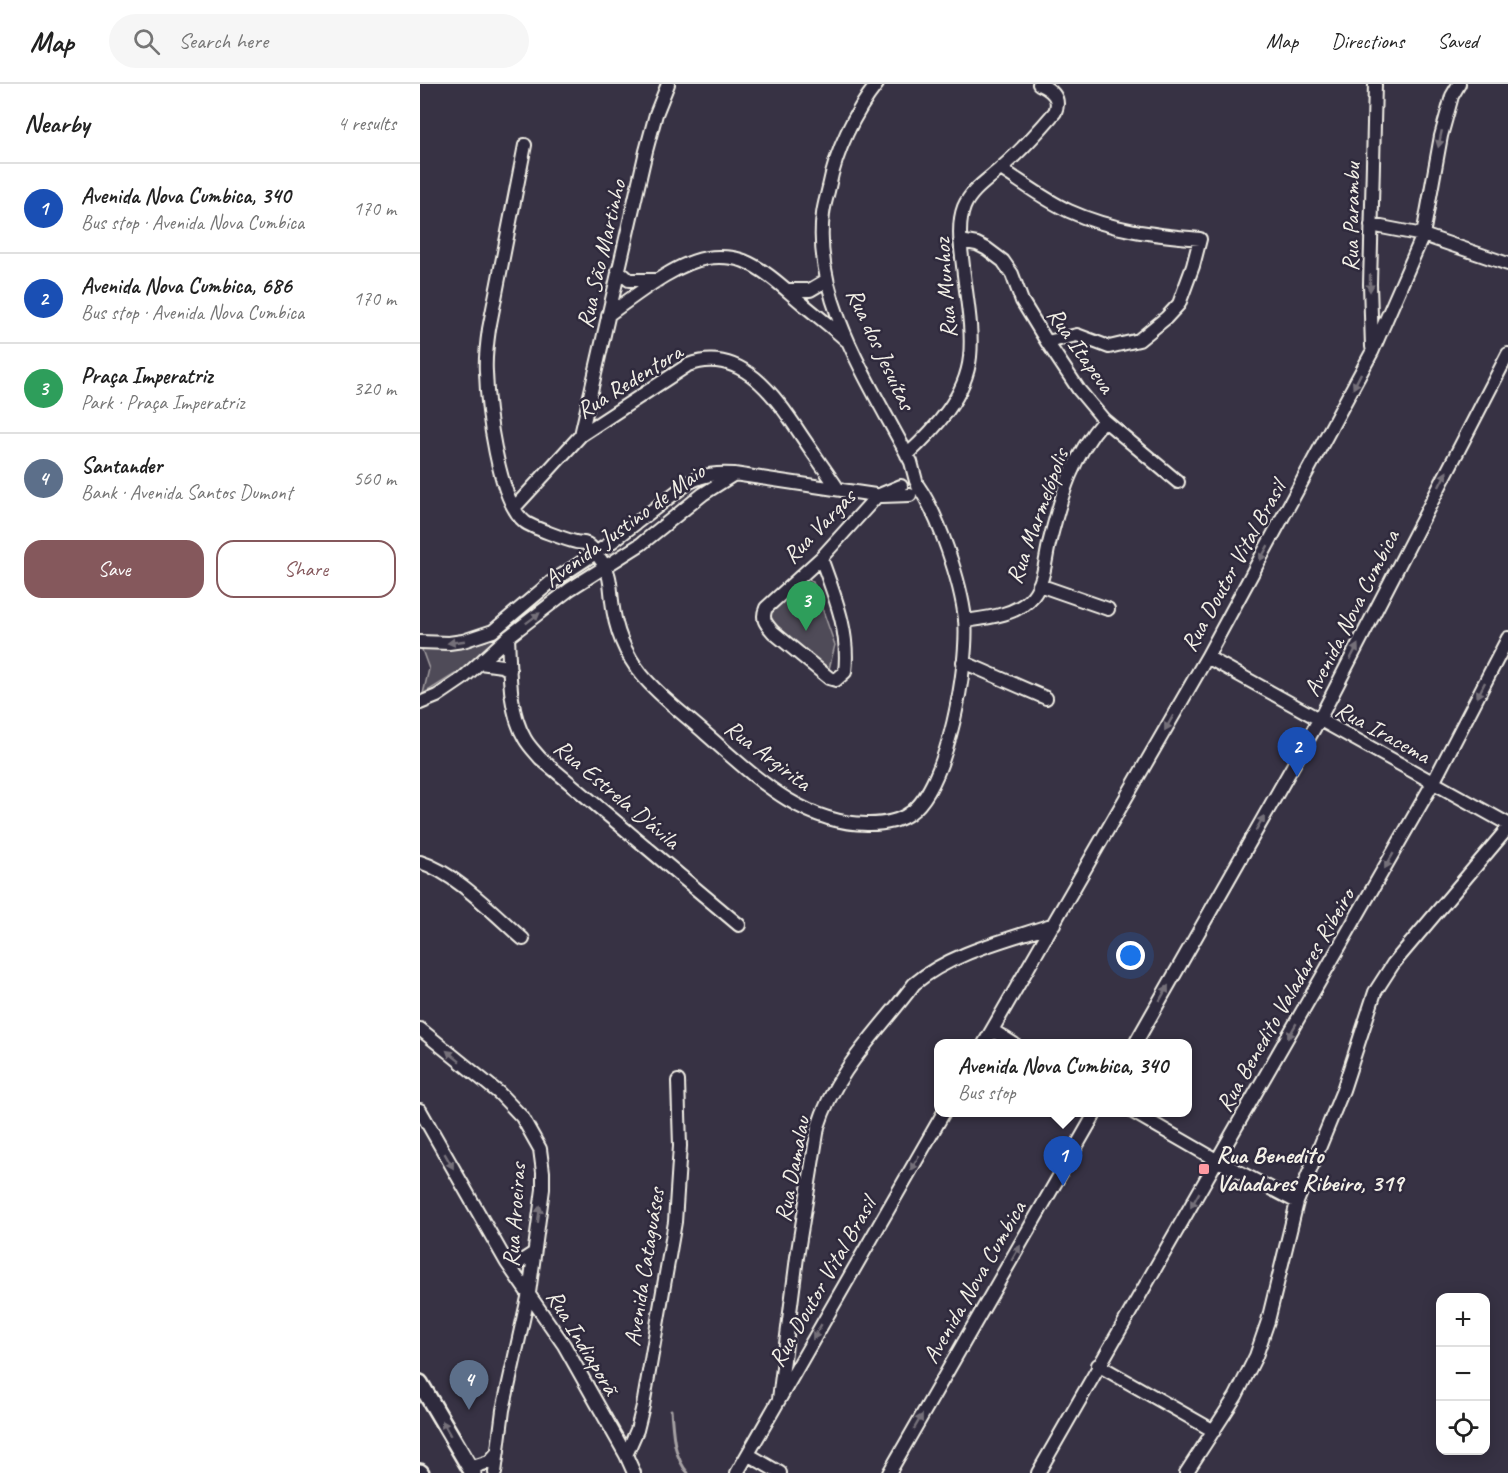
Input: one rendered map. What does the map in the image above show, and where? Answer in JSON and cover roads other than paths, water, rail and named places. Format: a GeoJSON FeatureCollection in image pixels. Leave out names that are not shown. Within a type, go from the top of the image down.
{"type":"FeatureCollection","features":[{"type":"Feature","properties":{"kind":"main road"},"geometry":{"type":"LineString","coordinates":[[420,1383],[471,1470]]}},
{"type":"Feature","properties":{"kind":"street","name":"Rua São Martinho"},"geometry":{"type":"LineString","coordinates":[[581,435],[656,114],[668,84]]}},
{"type":"Feature","properties":{"kind":"street","name":"Rua dos Jesuítas"},"geometry":{"type":"LineString","coordinates":[[876,84],[846,134],[832,173],[823,215],[823,246],[827,280],[849,343],[909,458]]}},
{"type":"Feature","properties":{"kind":"street","name":"Rua Munhoz"},"geometry":{"type":"LineString","coordinates":[[909,458],[955,400],[970,359],[971,336],[960,241],[963,208],[970,197],[1055,112],[1058,105],[1057,98],[1047,87],[1039,84]]}},
{"type":"Feature","properties":{"kind":"street","name":"Rua Parambu"},"geometry":{"type":"LineString","coordinates":[[1372,352],[1371,225],[1375,84]]}},
{"type":"Feature","properties":{"kind":"street","name":"Rua Doutor Vital Brasil"},"geometry":{"type":"LineString","coordinates":[[987,1039],[1207,657],[1372,352],[1423,235],[1441,136],[1452,96],[1459,84]]}},
{"type":"Feature","properties":{"kind":"street"},"geometry":{"type":"LineString","coordinates":[[525,145],[486,355],[487,393],[497,461],[514,508],[526,522],[575,542],[587,544],[591,555]]}},
{"type":"Feature","properties":{"kind":"street"},"geometry":{"type":"LineString","coordinates":[[1001,168],[1067,210],[1101,224],[1134,232],[1200,239],[1179,304],[1139,340],[1109,347],[1077,335],[1047,342]]}},
{"type":"Feature","properties":{"kind":"street"},"geometry":{"type":"LineString","coordinates":[[1371,225],[1423,235],[1508,264]]}},
{"type":"Feature","properties":{"kind":"street","name":"Rua Itapeva"},"geometry":{"type":"LineString","coordinates":[[960,241],[977,244],[987,249],[1007,266],[1022,301],[1079,390],[1104,420],[1178,482]]}},
{"type":"Feature","properties":{"kind":"street"},"geometry":{"type":"LineString","coordinates":[[608,315],[659,280],[692,262],[707,258],[732,258],[755,267],[787,290],[849,343]]}},
{"type":"Feature","properties":{"kind":"street"},"geometry":{"type":"LineString","coordinates":[[618,270],[629,280],[659,280]]}},
{"type":"Feature","properties":{"kind":"street"},"geometry":{"type":"LineString","coordinates":[[787,290],[810,290],[827,280]]}},
{"type":"Feature","properties":{"kind":"street"},"geometry":{"type":"LineString","coordinates":[[816,313],[835,308]]}},
{"type":"Feature","properties":{"kind":"street","name":"Avenida Nova Cumbica"},"geometry":{"type":"LineString","coordinates":[[1138,1039],[1319,720],[1508,354]]}},
{"type":"Feature","properties":{"kind":"street","name":"Rua Redentora"},"geometry":{"type":"LineString","coordinates":[[514,508],[581,435],[688,365],[701,360],[726,362],[742,369],[764,385],[783,408],[838,489]]}},
{"type":"Feature","properties":{"kind":"street","name":"Rua Marmelópolis"},"geometry":{"type":"LineString","coordinates":[[965,621],[987,618],[1016,608],[1032,598],[1040,585],[1050,540],[1072,466],[1089,437],[1104,420]]}},
{"type":"Feature","properties":{"kind":"street"},"geometry":{"type":"LineString","coordinates":[[909,458],[911,487],[933,514],[945,544],[962,601],[965,621]]}},
{"type":"Feature","properties":{"kind":"street"},"geometry":{"type":"LineString","coordinates":[[815,486],[822,466]]}},
{"type":"Feature","properties":{"kind":"street","name":"Avenida Justino de Maio"},"geometry":{"type":"LineString","coordinates":[[420,642],[449,644],[493,630],[550,583],[688,483],[710,474],[734,474]]}},
{"type":"Feature","properties":{"kind":"street"},"geometry":{"type":"LineString","coordinates":[[734,474],[877,495],[911,487]]}},
{"type":"Feature","properties":{"kind":"street","name":"Avenida Justino de Maio"},"geometry":{"type":"LineString","coordinates":[[420,704],[437,696],[462,679],[508,637],[570,589],[641,544],[703,494],[734,474]]}},
{"type":"Feature","properties":{"kind":"street","name":"Rua Vargas"},"geometry":{"type":"LineString","coordinates":[[821,558],[839,608],[847,649],[845,672],[836,680],[829,678],[765,624],[766,609],[821,558],[877,495]]}},
{"type":"Feature","properties":{"kind":"street","name":"Rua Argirita"},"geometry":{"type":"LineString","coordinates":[[591,555],[612,585],[611,598],[623,647],[644,678],[762,782],[794,804],[814,814],[845,822],[880,824],[910,814],[922,803],[936,778],[949,740],[963,662],[965,621]]}},
{"type":"Feature","properties":{"kind":"street"},"geometry":{"type":"LineString","coordinates":[[1040,585],[1108,609]]}},
{"type":"Feature","properties":{"kind":"street","name":"Rua Estrela D'ávila"},"geometry":{"type":"LineString","coordinates":[[508,637],[515,712],[525,739],[540,758],[739,925]]}},
{"type":"Feature","properties":{"kind":"street","name":"Rua Benedito Valadares Ribeiro"},"geometry":{"type":"LineString","coordinates":[[1041,1472],[1098,1365],[1218,1161],[1433,783],[1508,638]]}},
{"type":"Feature","properties":{"kind":"street","name":"Rua Iracema"},"geometry":{"type":"LineString","coordinates":[[1207,657],[1508,826]]}},
{"type":"Feature","properties":{"kind":"street"},"geometry":{"type":"LineString","coordinates":[[963,662],[1046,698]]}},
{"type":"Feature","properties":{"kind":"street"},"geometry":{"type":"LineString","coordinates":[[480,663],[502,666],[510,670]]}},
{"type":"Feature","properties":{"kind":"street"},"geometry":{"type":"LineString","coordinates":[[1186,1473],[1236,1396],[1256,1356],[1268,1321],[1297,1202],[1343,1090],[1369,1007],[1383,977],[1508,826]]}},
{"type":"Feature","properties":{"kind":"street"},"geometry":{"type":"LineString","coordinates":[[420,862],[462,887],[523,939]]}},
{"type":"Feature","properties":{"kind":"street","name":"Rua Damalau"},"geometry":{"type":"LineString","coordinates":[[779,1399],[797,1257],[818,1128],[832,1093],[853,1059],[914,984],[924,976],[968,954],[1054,924]]}},
{"type":"Feature","properties":{"kind":"street","name":"Rua Aroeiras"},"geometry":{"type":"LineString","coordinates":[[420,1029],[499,1094],[522,1117],[532,1131],[540,1149],[543,1189],[529,1293],[503,1410],[495,1473]]}},
{"type":"Feature","properties":{"kind":"street"},"geometry":{"type":"LineString","coordinates":[[992,1030],[1006,1039]]}},
{"type":"Feature","properties":{"kind":"street","name":"Avenida Cataguáses"},"geometry":{"type":"LineString","coordinates":[[626,1455],[637,1430],[643,1406],[675,1222],[680,1155],[678,1081]]}},
{"type":"Feature","properties":{"kind":"street","name":"Rua Indiaporã"},"geometry":{"type":"LineString","coordinates":[[420,1110],[507,1263],[564,1345],[634,1473]]}},
{"type":"Feature","properties":{"kind":"street","name":"Rua Doutor Vital Brasil"},"geometry":{"type":"LineString","coordinates":[[737,1473],[942,1117]]}},
{"type":"Feature","properties":{"kind":"street","name":"Avenida Nova Cumbica"},"geometry":{"type":"LineString","coordinates":[[889,1473],[1094,1117]]}},
{"type":"Feature","properties":{"kind":"street"},"geometry":{"type":"LineString","coordinates":[[1140,1117],[1297,1202]]}},
{"type":"Feature","properties":{"kind":"street"},"geometry":{"type":"LineString","coordinates":[[507,1263],[520,1262],[534,1253]]}},
{"type":"Feature","properties":{"kind":"street"},"geometry":{"type":"LineString","coordinates":[[1098,1365],[1214,1431]]}},
{"type":"Feature","properties":{"kind":"street"},"geometry":{"type":"LineString","coordinates":[[471,1470],[489,1462],[498,1452]]}},
{"type":"Feature","properties":{"kind":"street"},"geometry":{"type":"LineString","coordinates":[[748,1455],[780,1473]]}},
{"type":"Feature","properties":{"kind":"waterway"},"geometry":{"type":"LineString","coordinates":[[671,1410],[673,1435],[679,1459],[688,1473]]}},
{"type":"Feature","properties":{"kind":"place","name":"Praça Imperatriz"},"geometry":{"type":"Point","coordinates":[806,631]}},
{"type":"Feature","properties":{"kind":"place","name":"Avenida Nova Cumbica, 686"},"geometry":{"type":"Point","coordinates":[1297,777]}},
{"type":"Feature","properties":{"kind":"place","name":"Rua Benedito Valadares Ribeiro, 319"},"geometry":{"type":"Point","coordinates":[1204,1169]}},
{"type":"Feature","properties":{"kind":"place","name":"Avenida Nova Cumbica, 340"},"geometry":{"type":"Point","coordinates":[1063,1186]}},
{"type":"Feature","properties":{"kind":"place","name":"Santander"},"geometry":{"type":"Point","coordinates":[469,1410]}}]}
